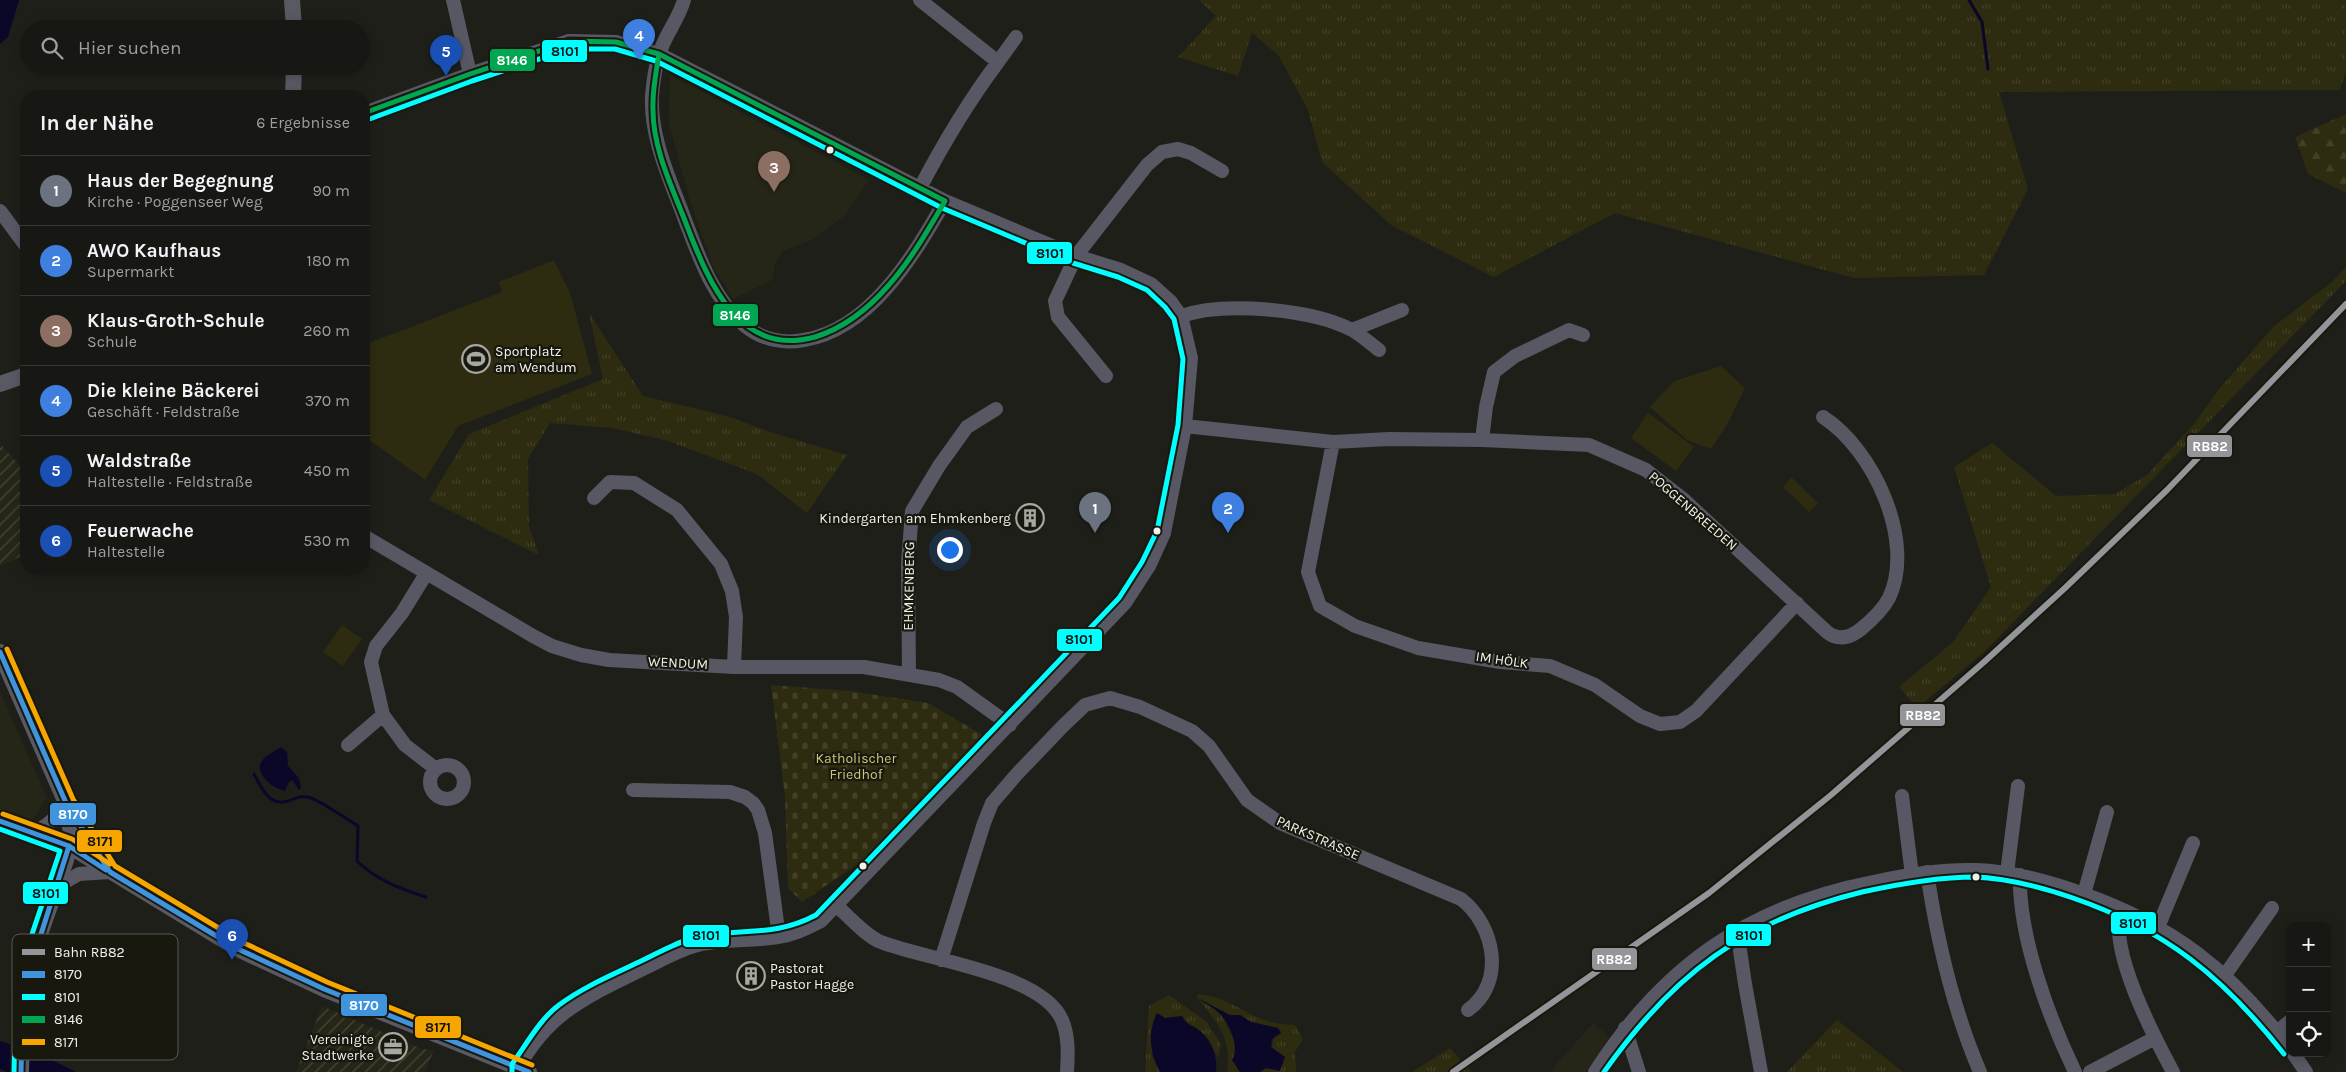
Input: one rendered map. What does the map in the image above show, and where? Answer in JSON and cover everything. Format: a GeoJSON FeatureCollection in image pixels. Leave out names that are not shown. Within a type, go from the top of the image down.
{"type":"FeatureCollection","features":[{"type":"Feature","properties":{"kind":"main road"},"geometry":{"type":"LineString","coordinates":[[292,0],[293,20]]}},
{"type":"Feature","properties":{"kind":"main road"},"geometry":{"type":"LineString","coordinates":[[293,90],[294,75]]}},
{"type":"Feature","properties":{"kind":"main road"},"geometry":{"type":"LineString","coordinates":[[0,384],[20,377]]}},
{"type":"Feature","properties":{"kind":"main road"},"geometry":{"type":"LineString","coordinates":[[0,652],[66,803],[70,826],[69,846],[58,886],[40,934]]}},
{"type":"Feature","properties":{"kind":"main road"},"geometry":{"type":"LineString","coordinates":[[69,846],[238,949],[324,989],[521,1071]]}},
{"type":"Feature","properties":{"kind":"street"},"geometry":{"type":"LineString","coordinates":[[452,0],[470,74]]}},
{"type":"Feature","properties":{"kind":"street"},"geometry":{"type":"LineString","coordinates":[[684,0],[659,54],[652,97],[657,141],[703,268],[726,306],[744,325],[764,337],[787,343],[818,338],[861,313],[887,287],[926,234],[945,201]]}},
{"type":"Feature","properties":{"kind":"street"},"geometry":{"type":"LineString","coordinates":[[920,0],[998,62]]}},
{"type":"Feature","properties":{"kind":"street"},"geometry":{"type":"LineString","coordinates":[[920,188],[943,144],[976,91],[1016,36]]}},
{"type":"Feature","properties":{"kind":"street"},"geometry":{"type":"LineString","coordinates":[[370,111],[470,74],[569,41],[616,42],[659,54],[945,201],[1076,256],[1121,270],[1151,284],[1181,316],[1191,358],[1185,426],[1167,522],[1149,566],[1125,603],[821,921],[800,932],[779,937],[700,944],[593,993],[581,999],[552,1021],[521,1071]]}},
{"type":"Feature","properties":{"kind":"street"},"geometry":{"type":"LineString","coordinates":[[1106,376],[1058,317],[1054,301],[1076,256],[1147,165],[1162,152],[1169,149],[1184,151],[1202,158],[1222,171]]}},
{"type":"Feature","properties":{"kind":"street"},"geometry":{"type":"LineString","coordinates":[[0,211],[20,238]]}},
{"type":"Feature","properties":{"kind":"street"},"geometry":{"type":"LineString","coordinates":[[1181,316],[1195,311],[1230,308],[1286,312],[1322,319],[1352,330],[1380,350]]}},
{"type":"Feature","properties":{"kind":"street"},"geometry":{"type":"LineString","coordinates":[[1352,330],[1402,310]]}},
{"type":"Feature","properties":{"kind":"street"},"geometry":{"type":"LineString","coordinates":[[1482,440],[1486,408],[1494,372],[1515,356],[1569,330],[1583,335]]}},
{"type":"Feature","properties":{"kind":"street","name":"EHMKENBERG"},"geometry":{"type":"LineString","coordinates":[[909,675],[908,563],[912,511],[939,466],[967,427],[996,408]]}},
{"type":"Feature","properties":{"kind":"street","name":"POGGENBREEDEN"},"geometry":{"type":"LineString","coordinates":[[1185,426],[1333,442],[1389,439],[1482,440],[1589,445],[1646,470],[1683,500],[1834,638],[1842,638],[1856,633],[1881,611],[1889,598],[1898,559],[1896,535],[1878,483],[1863,457],[1836,426],[1823,418]]}},
{"type":"Feature","properties":{"kind":"street","name":"IM HÖLK"},"geometry":{"type":"LineString","coordinates":[[1333,442],[1308,572],[1320,606],[1355,626],[1418,648],[1500,662],[1550,666],[1595,685],[1640,716],[1660,724],[1680,722],[1696,711],[1797,603]]}},
{"type":"Feature","properties":{"kind":"street"},"geometry":{"type":"LineString","coordinates":[[594,498],[610,482],[634,483],[677,510],[702,539],[720,564],[732,591],[736,617],[734,666]]}},
{"type":"Feature","properties":{"kind":"street","name":"WENDUM"},"geometry":{"type":"LineString","coordinates":[[370,540],[533,636],[559,648],[609,660],[734,666],[864,667],[940,680],[957,687],[1010,725]]}},
{"type":"Feature","properties":{"kind":"street"},"geometry":{"type":"LineString","coordinates":[[426,574],[402,614],[376,646],[371,662],[383,715],[405,745],[436,769]]}},
{"type":"Feature","properties":{"kind":"street","name":"PARKSTRASSE"},"geometry":{"type":"LineString","coordinates":[[941,960],[984,823],[992,804],[1016,775],[1085,705],[1110,698],[1140,707],[1192,731],[1209,746],[1247,800],[1280,823],[1461,899],[1468,904],[1478,917],[1493,956],[1491,976],[1480,1002],[1468,1010]]}},
{"type":"Feature","properties":{"kind":"street"},"geometry":{"type":"LineString","coordinates":[[348,745],[383,715]]}},
{"type":"Feature","properties":{"kind":"street"},"geometry":{"type":"LineString","coordinates":[[2018,786],[2014,874],[2020,893],[2028,941],[2060,1041],[2075,1072]]}},
{"type":"Feature","properties":{"kind":"street"},"geometry":{"type":"LineString","coordinates":[[633,790],[730,792],[753,803],[758,810],[765,834],[779,937]]}},
{"type":"Feature","properties":{"kind":"street"},"geometry":{"type":"LineString","coordinates":[[1902,796],[1912,874]]}},
{"type":"Feature","properties":{"kind":"street"},"geometry":{"type":"LineString","coordinates":[[32,833],[48,826],[66,803],[110,872],[79,874],[58,886]]}},
{"type":"Feature","properties":{"kind":"street"},"geometry":{"type":"LineString","coordinates":[[2084,894],[2107,812]]}},
{"type":"Feature","properties":{"kind":"street"},"geometry":{"type":"LineString","coordinates":[[0,821],[69,846]]}},
{"type":"Feature","properties":{"kind":"street"},"geometry":{"type":"LineString","coordinates":[[2158,927],[2194,843]]}},
{"type":"Feature","properties":{"kind":"street"},"geometry":{"type":"LineString","coordinates":[[1595,1072],[1625,1028],[1669,980],[1708,949],[1738,930],[1769,914],[1820,895],[1912,874],[1966,870],[2014,874],[2084,894],[2158,927],[2184,942],[2225,975],[2286,1044]]}},
{"type":"Feature","properties":{"kind":"street"},"geometry":{"type":"LineString","coordinates":[[1927,872],[1933,914],[1945,964],[1963,1028],[1980,1072]]}},
{"type":"Feature","properties":{"kind":"street"},"geometry":{"type":"LineString","coordinates":[[837,906],[878,942],[1013,981],[1047,1000],[1062,1019],[1068,1048],[1067,1072]]}},
{"type":"Feature","properties":{"kind":"street"},"geometry":{"type":"LineString","coordinates":[[2225,975],[2272,908]]}},
{"type":"Feature","properties":{"kind":"street"},"geometry":{"type":"LineString","coordinates":[[2121,909],[2117,921],[2118,935],[2135,992],[2155,1038],[2174,1072]]}},
{"type":"Feature","properties":{"kind":"street"},"geometry":{"type":"LineString","coordinates":[[1738,930],[1745,984],[1762,1072]]}},
{"type":"Feature","properties":{"kind":"street"},"geometry":{"type":"LineString","coordinates":[[2277,1032],[2286,1025]]}},
{"type":"Feature","properties":{"kind":"street"},"geometry":{"type":"LineString","coordinates":[[1625,1028],[1639,1072]]}},
{"type":"Feature","properties":{"kind":"street"},"geometry":{"type":"LineString","coordinates":[[2090,1072],[2155,1038]]}},
{"type":"Feature","properties":{"kind":"street"},"geometry":{"type":"LineString","coordinates":[[2296,1057],[2306,1072]]}},
{"type":"Feature","properties":{"kind":"shaded area"},"geometry":{"type":"Polygon","coordinates":[[[0,0],[19,0],[8,37],[0,44],[0,0]]]}},
{"type":"Feature","properties":{"kind":"shaded area"},"geometry":{"type":"Polygon","coordinates":[[[670,75],[869,180],[845,215],[812,240],[783,251],[776,260],[772,280],[733,299],[713,266],[691,204],[669,124],[670,75]]]}},
{"type":"Feature","properties":{"kind":"shaded area"},"geometry":{"type":"Polygon","coordinates":[[[0,444],[20,466],[20,557],[0,566],[0,444]]]}},
{"type":"Feature","properties":{"kind":"shaded area"},"geometry":{"type":"Polygon","coordinates":[[[0,692],[47,798],[32,820],[0,810],[0,692]]]}},
{"type":"Feature","properties":{"kind":"shaded area"},"geometry":{"type":"Polygon","coordinates":[[[281,747],[287,752],[288,766],[299,778],[301,788],[299,790],[292,780],[285,791],[276,788],[261,773],[260,764],[263,760],[281,747]]]}},
{"type":"Feature","properties":{"kind":"shaded area"},"geometry":{"type":"Polygon","coordinates":[[[1197,998],[1230,1015],[1240,1015],[1251,1022],[1278,1028],[1281,1033],[1272,1039],[1271,1047],[1285,1057],[1280,1071],[1266,1068],[1260,1072],[1240,1072],[1232,1060],[1235,1049],[1233,1036],[1227,1023],[1212,1007],[1197,998]]]}},
{"type":"Feature","properties":{"kind":"shaded area"},"geometry":{"type":"Polygon","coordinates":[[[322,1006],[422,1049],[434,1050],[425,1072],[296,1072],[322,1006]]]}},
{"type":"Feature","properties":{"kind":"shaded area"},"geometry":{"type":"Polygon","coordinates":[[[1157,1013],[1165,1018],[1182,1016],[1187,1023],[1206,1037],[1215,1053],[1216,1072],[1160,1072],[1151,1042],[1152,1028],[1157,1013]]]}},
{"type":"Feature","properties":{"kind":"shaded area"},"geometry":{"type":"Polygon","coordinates":[[[1593,1023],[1609,1037],[1586,1072],[1550,1072],[1593,1023]]]}},
{"type":"Feature","properties":{"kind":"shaded area"},"geometry":{"type":"Polygon","coordinates":[[[0,1041],[12,1045],[12,1060],[52,1060],[76,1072],[7,1072],[0,1069],[0,1041]]]}},
{"type":"Feature","properties":{"kind":"green space"},"geometry":{"type":"Polygon","coordinates":[[[1199,0],[2346,0],[2346,71],[2340,90],[1999,92],[2028,189],[1984,275],[1854,278],[1615,213],[1494,277],[1391,225],[1322,162],[1308,110],[1279,56],[1252,33],[1238,76],[1178,57],[1216,16],[1199,0]]]}},
{"type":"Feature","properties":{"kind":"green space"},"geometry":{"type":"Polygon","coordinates":[[[2346,114],[2346,193],[2308,174],[2295,137],[2346,114]]]}},
{"type":"Feature","properties":{"kind":"green space","name":"Sportplatz am Wendum"},"geometry":{"type":"Polygon","coordinates":[[[554,260],[570,293],[592,374],[458,426],[425,480],[370,440],[370,343],[502,292],[499,282],[554,260]]]}},
{"type":"Feature","properties":{"kind":"green space"},"geometry":{"type":"Polygon","coordinates":[[[2346,267],[2346,281],[1984,652],[1917,708],[1899,687],[1953,642],[1991,587],[1954,467],[1992,443],[2056,496],[2115,494],[2147,475],[2193,425],[2220,388],[2273,327],[2332,282],[2346,267]]]}},
{"type":"Feature","properties":{"kind":"green space"},"geometry":{"type":"Polygon","coordinates":[[[589,313],[643,396],[727,416],[773,433],[847,455],[807,513],[757,474],[665,440],[612,428],[550,423],[528,459],[529,526],[539,555],[429,500],[469,434],[603,379],[589,313]]]}},
{"type":"Feature","properties":{"kind":"green space"},"geometry":{"type":"Polygon","coordinates":[[[1721,366],[1745,388],[1728,423],[1711,449],[1687,440],[1650,407],[1674,381],[1721,366]]]}},
{"type":"Feature","properties":{"kind":"green space"},"geometry":{"type":"Polygon","coordinates":[[[1648,413],[1694,447],[1676,471],[1631,438],[1648,413]]]}},
{"type":"Feature","properties":{"kind":"green space"},"geometry":{"type":"Polygon","coordinates":[[[1791,477],[1818,503],[1809,512],[1783,487],[1791,477]]]}},
{"type":"Feature","properties":{"kind":"green space"},"geometry":{"type":"Polygon","coordinates":[[[342,625],[362,639],[343,666],[323,652],[342,625]]]}},
{"type":"Feature","properties":{"kind":"green space","name":"Katholischer Friedhof"},"geometry":{"type":"Polygon","coordinates":[[[771,685],[850,691],[928,703],[986,737],[869,856],[802,902],[788,888],[785,796],[771,685]]]}},
{"type":"Feature","properties":{"kind":"green space"},"geometry":{"type":"Polygon","coordinates":[[[1197,994],[1220,999],[1273,1023],[1295,1025],[1303,1039],[1295,1052],[1296,1072],[1260,1072],[1266,1068],[1280,1071],[1272,1045],[1278,1028],[1251,1022],[1240,1015],[1230,1015],[1200,999],[1221,1014],[1236,1044],[1236,1055],[1240,1072],[1227,1072],[1228,1050],[1225,1040],[1211,1014],[1197,998],[1197,994]]]}},
{"type":"Feature","properties":{"kind":"green space"},"geometry":{"type":"Polygon","coordinates":[[[1169,995],[1206,1021],[1221,1044],[1218,1058],[1205,1038],[1186,1024],[1151,1054],[1160,1072],[1145,1072],[1149,1006],[1169,995]]]}},
{"type":"Feature","properties":{"kind":"green space"},"geometry":{"type":"Polygon","coordinates":[[[1837,1020],[1903,1072],[1787,1072],[1837,1020]]]}},
{"type":"Feature","properties":{"kind":"green space"},"geometry":{"type":"Polygon","coordinates":[[[1450,1048],[1471,1072],[1412,1072],[1450,1048]]]}},
{"type":"Feature","properties":{"kind":"waterway"},"geometry":{"type":"LineString","coordinates":[[1969,0],[1982,22],[1988,69]]}},
{"type":"Feature","properties":{"kind":"waterway"},"geometry":{"type":"LineString","coordinates":[[254,774],[262,789],[273,800],[284,802],[300,797],[311,798],[358,826],[357,861],[381,879],[426,897]]}},
{"type":"Feature","properties":{"kind":"rail line","name":"RB82"},"geometry":{"type":"LineString","coordinates":[[1453,1072],[1709,893],[1831,795],[1984,662],[2065,588],[2167,490],[2346,304]]}},
{"type":"Feature","properties":{"kind":"transit line","name":"8146"},"geometry":{"type":"LineString","coordinates":[[370,111],[470,74],[569,41],[616,42],[659,54],[945,201]]}},
{"type":"Feature","properties":{"kind":"transit line","name":"8101"},"geometry":{"type":"LineString","coordinates":[[370,119],[472,81],[570,49],[615,49],[656,61],[942,208],[1073,263],[1118,277],[1147,290],[1165,307],[1174,319],[1183,359],[1178,425],[1157,531],[1142,562],[1119,598],[816,915],[786,927],[714,934],[683,941],[598,982],[559,1005],[546,1017],[512,1064],[512,1072]]}},
{"type":"Feature","properties":{"kind":"transit line","name":"8146"},"geometry":{"type":"LineString","coordinates":[[659,54],[653,96],[654,125],[660,155],[670,184],[696,248],[717,292],[731,311],[747,326],[766,337],[789,341],[815,337],[855,317],[880,294],[904,266],[945,201]]}},
{"type":"Feature","properties":{"kind":"transit line","name":"8171"},"geometry":{"type":"LineString","coordinates":[[7,649],[73,799],[115,866],[242,942],[327,982],[532,1065]]}},
{"type":"Feature","properties":{"kind":"transit line","name":"8170"},"geometry":{"type":"LineString","coordinates":[[0,652],[66,803],[110,872],[238,949],[324,989],[529,1072]]}},
{"type":"Feature","properties":{"kind":"transit line","name":"8171"},"geometry":{"type":"LineString","coordinates":[[3,814],[72,839],[110,864]]}},
{"type":"Feature","properties":{"kind":"transit line","name":"8170"},"geometry":{"type":"LineString","coordinates":[[0,821],[69,846],[106,870]]}},
{"type":"Feature","properties":{"kind":"transit line","name":"8101"},"geometry":{"type":"LineString","coordinates":[[0,829],[60,851],[32,934]]}},
{"type":"Feature","properties":{"kind":"transit line","name":"8170"},"geometry":{"type":"LineString","coordinates":[[41,934],[69,846]]}},
{"type":"Feature","properties":{"kind":"transit line","name":"8101"},"geometry":{"type":"LineString","coordinates":[[1604,1072],[1630,1037],[1657,1006],[1685,979],[1715,956],[1747,936],[1782,918],[1820,904],[1862,892],[1890,886],[1960,877],[1999,879],[2037,887],[2073,898],[2137,925],[2165,941],[2215,979],[2284,1054]]}},
{"type":"Feature","properties":{"kind":"transit line","name":"8101"},"geometry":{"type":"LineString","coordinates":[[14,1060],[14,1072]]}},
{"type":"Feature","properties":{"kind":"transit line","name":"8170"},"geometry":{"type":"LineString","coordinates":[[21,1060],[21,1072]]}},
{"type":"Feature","properties":{"kind":"place","name":"Die kleine Bäckerei"},"geometry":{"type":"Point","coordinates":[639,60]}},
{"type":"Feature","properties":{"kind":"place","name":"Waldstraße"},"geometry":{"type":"Point","coordinates":[446,76]}},
{"type":"Feature","properties":{"kind":"place","name":"Klaus-Groth-Schule"},"geometry":{"type":"Point","coordinates":[774,192]}},
{"type":"Feature","properties":{"kind":"place","name":"Sportplatz am Wendum"},"geometry":{"type":"Point","coordinates":[476,359]}},
{"type":"Feature","properties":{"kind":"place","name":"Kindergarten am Ehmkenberg"},"geometry":{"type":"Point","coordinates":[1030,518]}},
{"type":"Feature","properties":{"kind":"place","name":"Haus der Begegnung"},"geometry":{"type":"Point","coordinates":[1095,533]}},
{"type":"Feature","properties":{"kind":"place","name":"AWO Kaufhaus"},"geometry":{"type":"Point","coordinates":[1228,533]}},
{"type":"Feature","properties":{"kind":"place","name":"Feuerwache"},"geometry":{"type":"Point","coordinates":[232,960]}},
{"type":"Feature","properties":{"kind":"place","name":"Pastorat Pastor Hagge"},"geometry":{"type":"Point","coordinates":[751,976]}},
{"type":"Feature","properties":{"kind":"place","name":"Vereinigte Stadtwerke"},"geometry":{"type":"Point","coordinates":[393,1047]}}]}
